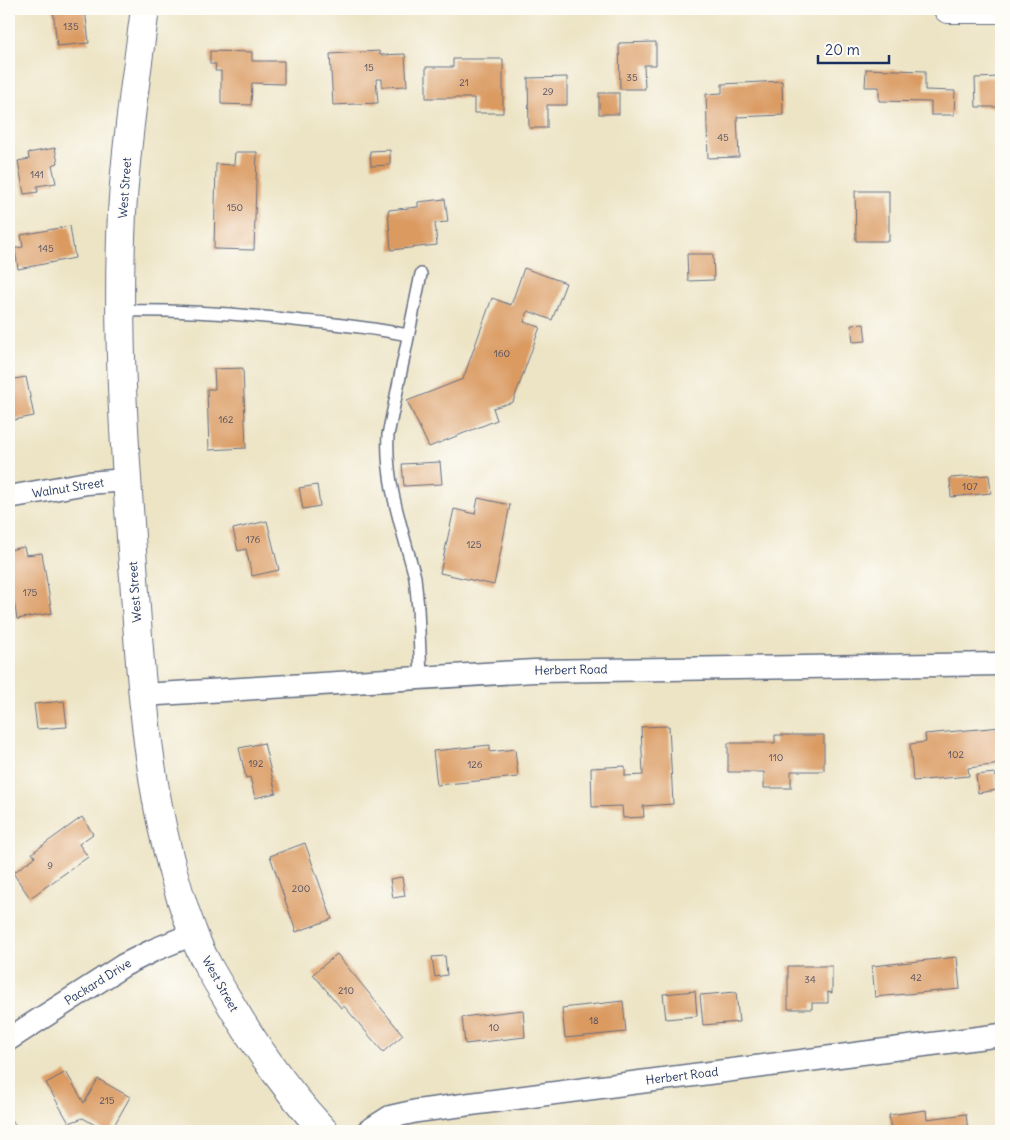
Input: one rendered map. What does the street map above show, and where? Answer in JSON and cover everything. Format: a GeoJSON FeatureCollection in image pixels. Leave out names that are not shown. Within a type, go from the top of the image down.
{"type":"FeatureCollection","features":[{"type":"Feature","properties":{"kind":"street","name":"West Street"},"geometry":{"type":"LineString","coordinates":[[145,9],[122,214],[120,311],[127,480],[142,695],[151,772],[168,854],[193,934],[223,992],[251,1038],[289,1090],[324,1131]]}},
{"type":"Feature","properties":{"kind":"street"},"geometry":{"type":"LineString","coordinates":[[948,9],[1001,9]]}},
{"type":"Feature","properties":{"kind":"street","name":"Walnut Street"},"geometry":{"type":"LineString","coordinates":[[9,497],[88,483],[127,480]]}},
{"type":"Feature","properties":{"kind":"street","name":"Herbert Road"},"geometry":{"type":"LineString","coordinates":[[142,695],[421,677],[565,670],[1001,664]]}},
{"type":"Feature","properties":{"kind":"street","name":"Packard Drive"},"geometry":{"type":"LineString","coordinates":[[9,1039],[124,965],[193,934]]}},
{"type":"Feature","properties":{"kind":"street","name":"Herbert Road"},"geometry":{"type":"LineString","coordinates":[[368,1131],[390,1117],[417,1111],[1001,1035]]}},
{"type":"Feature","properties":{"kind":"lane"},"geometry":{"type":"LineString","coordinates":[[421,274],[388,435],[387,464],[415,576],[418,600],[421,677]]}},
{"type":"Feature","properties":{"kind":"lane"},"geometry":{"type":"LineString","coordinates":[[120,311],[177,311],[244,315],[374,328],[408,335]]}},
{"type":"Feature","properties":{"kind":"building"},"geometry":{"type":"Polygon","coordinates":[[[53,9],[85,9],[89,43],[57,46],[53,9]]]}},
{"type":"Feature","properties":{"kind":"building"},"geometry":{"type":"Polygon","coordinates":[[[656,42],[656,65],[644,65],[645,89],[620,89],[619,43],[656,42]]]}},
{"type":"Feature","properties":{"kind":"building"},"geometry":{"type":"Polygon","coordinates":[[[210,51],[252,52],[252,61],[284,61],[284,84],[252,83],[251,105],[221,104],[221,71],[215,71],[216,64],[210,64],[210,51]]]}},
{"type":"Feature","properties":{"kind":"building"},"geometry":{"type":"Polygon","coordinates":[[[379,51],[380,55],[405,54],[407,86],[382,87],[382,79],[376,79],[378,103],[333,105],[330,54],[379,51]]]}},
{"type":"Feature","properties":{"kind":"building"},"geometry":{"type":"Polygon","coordinates":[[[453,59],[503,59],[503,113],[474,113],[474,98],[426,98],[426,67],[453,67],[453,59]]]}},
{"type":"Feature","properties":{"kind":"building"},"geometry":{"type":"Polygon","coordinates":[[[866,69],[925,71],[925,90],[955,91],[954,115],[931,115],[931,102],[879,101],[879,87],[865,87],[866,69]]]}},
{"type":"Feature","properties":{"kind":"building"},"geometry":{"type":"Polygon","coordinates":[[[567,77],[567,105],[547,105],[547,128],[529,128],[528,78],[567,77]]]}},
{"type":"Feature","properties":{"kind":"building"},"geometry":{"type":"Polygon","coordinates":[[[1001,77],[1001,107],[976,107],[975,78],[1001,77]]]}},
{"type":"Feature","properties":{"kind":"building"},"geometry":{"type":"Polygon","coordinates":[[[782,81],[783,115],[737,117],[739,157],[708,158],[706,94],[722,93],[722,84],[782,81]]]}},
{"type":"Feature","properties":{"kind":"building"},"geometry":{"type":"Polygon","coordinates":[[[599,93],[619,93],[619,114],[599,114],[599,93]]]}},
{"type":"Feature","properties":{"kind":"building"},"geometry":{"type":"Polygon","coordinates":[[[55,148],[58,163],[52,165],[56,183],[37,186],[38,192],[24,194],[18,161],[29,159],[28,153],[55,148]]]}},
{"type":"Feature","properties":{"kind":"building"},"geometry":{"type":"Polygon","coordinates":[[[390,150],[390,165],[371,166],[370,151],[390,150]]]}},
{"type":"Feature","properties":{"kind":"building"},"geometry":{"type":"Polygon","coordinates":[[[235,152],[257,152],[254,250],[214,249],[216,164],[234,165],[235,152]]]}},
{"type":"Feature","properties":{"kind":"building"},"geometry":{"type":"Polygon","coordinates":[[[855,191],[889,191],[889,241],[856,241],[855,191]]]}},
{"type":"Feature","properties":{"kind":"building"},"geometry":{"type":"Polygon","coordinates":[[[445,199],[448,222],[435,223],[437,245],[391,250],[388,210],[418,207],[418,202],[445,199]]]}},
{"type":"Feature","properties":{"kind":"building"},"geometry":{"type":"Polygon","coordinates":[[[70,226],[75,258],[18,269],[15,248],[23,247],[21,235],[70,226]]]}},
{"type":"Feature","properties":{"kind":"building"},"geometry":{"type":"Polygon","coordinates":[[[687,254],[713,254],[714,280],[688,281],[687,254]]]}},
{"type":"Feature","properties":{"kind":"building"},"geometry":{"type":"Polygon","coordinates":[[[524,268],[566,283],[552,320],[528,311],[524,322],[540,327],[513,402],[493,408],[497,420],[429,447],[407,401],[463,379],[492,298],[511,305],[524,268]]]}},
{"type":"Feature","properties":{"kind":"building"},"geometry":{"type":"Polygon","coordinates":[[[864,324],[866,341],[853,342],[851,325],[864,324]]]}},
{"type":"Feature","properties":{"kind":"building"},"geometry":{"type":"Polygon","coordinates":[[[243,368],[246,448],[209,450],[207,389],[215,389],[214,369],[243,368]]]}},
{"type":"Feature","properties":{"kind":"building"},"geometry":{"type":"Polygon","coordinates":[[[26,377],[34,416],[9,421],[9,380],[26,377]]]}},
{"type":"Feature","properties":{"kind":"building"},"geometry":{"type":"Polygon","coordinates":[[[440,462],[442,484],[404,486],[402,464],[440,462]]]}},
{"type":"Feature","properties":{"kind":"building"},"geometry":{"type":"Polygon","coordinates":[[[989,475],[991,493],[951,497],[950,478],[989,475]]]}},
{"type":"Feature","properties":{"kind":"building"},"geometry":{"type":"Polygon","coordinates":[[[317,485],[320,506],[303,509],[299,488],[317,485]]]}},
{"type":"Feature","properties":{"kind":"building"},"geometry":{"type":"Polygon","coordinates":[[[478,498],[510,505],[494,585],[440,573],[454,509],[475,514],[478,498]]]}},
{"type":"Feature","properties":{"kind":"building"},"geometry":{"type":"Polygon","coordinates":[[[267,521],[279,570],[252,576],[246,549],[238,551],[233,529],[267,521]]]}},
{"type":"Feature","properties":{"kind":"building"},"geometry":{"type":"Polygon","coordinates":[[[24,547],[26,555],[42,553],[52,613],[17,619],[9,572],[9,550],[24,547]]]}},
{"type":"Feature","properties":{"kind":"building"},"geometry":{"type":"Polygon","coordinates":[[[64,701],[67,727],[37,729],[34,704],[64,701]]]}},
{"type":"Feature","properties":{"kind":"building"},"geometry":{"type":"Polygon","coordinates":[[[669,726],[673,804],[643,806],[644,817],[623,818],[622,806],[592,807],[591,768],[625,766],[625,776],[643,775],[641,727],[669,726]]]}},
{"type":"Feature","properties":{"kind":"building"},"geometry":{"type":"Polygon","coordinates":[[[1001,727],[1001,764],[968,768],[969,776],[913,781],[910,744],[926,742],[925,734],[1001,727]]]}},
{"type":"Feature","properties":{"kind":"building"},"geometry":{"type":"Polygon","coordinates":[[[775,735],[824,735],[824,771],[791,771],[791,788],[764,788],[764,772],[728,772],[728,743],[775,743],[775,735]]]}},
{"type":"Feature","properties":{"kind":"building"},"geometry":{"type":"Polygon","coordinates":[[[264,743],[276,793],[255,798],[250,777],[246,778],[239,748],[264,743]]]}},
{"type":"Feature","properties":{"kind":"building"},"geometry":{"type":"Polygon","coordinates":[[[490,745],[490,752],[515,749],[518,777],[437,785],[433,751],[490,745]]]}},
{"type":"Feature","properties":{"kind":"building"},"geometry":{"type":"Polygon","coordinates":[[[995,773],[997,790],[978,793],[976,775],[995,773]]]}},
{"type":"Feature","properties":{"kind":"building"},"geometry":{"type":"Polygon","coordinates":[[[82,817],[93,834],[79,844],[88,857],[30,898],[13,873],[35,857],[32,853],[82,817]]]}},
{"type":"Feature","properties":{"kind":"building"},"geometry":{"type":"Polygon","coordinates":[[[305,843],[332,919],[296,932],[270,856],[305,843]]]}},
{"type":"Feature","properties":{"kind":"building"},"geometry":{"type":"Polygon","coordinates":[[[402,877],[405,896],[393,898],[390,879],[402,877]]]}},
{"type":"Feature","properties":{"kind":"building"},"geometry":{"type":"Polygon","coordinates":[[[337,954],[403,1035],[383,1052],[344,1006],[341,1008],[313,974],[337,954]]]}},
{"type":"Feature","properties":{"kind":"building"},"geometry":{"type":"Polygon","coordinates":[[[445,956],[447,975],[435,977],[432,957],[445,956]]]}},
{"type":"Feature","properties":{"kind":"building"},"geometry":{"type":"Polygon","coordinates":[[[957,957],[960,989],[875,997],[872,966],[957,957]]]}},
{"type":"Feature","properties":{"kind":"building"},"geometry":{"type":"Polygon","coordinates":[[[788,966],[832,966],[832,993],[828,992],[828,1003],[812,1003],[812,1009],[788,1009],[788,966]]]}},
{"type":"Feature","properties":{"kind":"building"},"geometry":{"type":"Polygon","coordinates":[[[695,991],[697,1016],[666,1019],[663,994],[695,991]]]}},
{"type":"Feature","properties":{"kind":"building"},"geometry":{"type":"Polygon","coordinates":[[[736,992],[739,1022],[703,1025],[700,995],[736,992]]]}},
{"type":"Feature","properties":{"kind":"building"},"geometry":{"type":"Polygon","coordinates":[[[623,1001],[626,1032],[565,1038],[562,1008],[623,1001]]]}},
{"type":"Feature","properties":{"kind":"building"},"geometry":{"type":"Polygon","coordinates":[[[523,1010],[525,1037],[465,1044],[462,1017],[523,1010]]]}},
{"type":"Feature","properties":{"kind":"building"},"geometry":{"type":"Polygon","coordinates":[[[66,1072],[84,1103],[98,1079],[130,1097],[111,1131],[105,1131],[83,1118],[69,1123],[46,1083],[66,1072]]]}},
{"type":"Feature","properties":{"kind":"building"},"geometry":{"type":"Polygon","coordinates":[[[926,1110],[927,1119],[966,1114],[968,1131],[891,1131],[889,1115],[926,1110]]]}},
{"type":"Feature","properties":{"kind":"building"},"geometry":{"type":"Polygon","coordinates":[[[12,1120],[19,1131],[9,1131],[9,1122],[12,1120]]]}}]}
